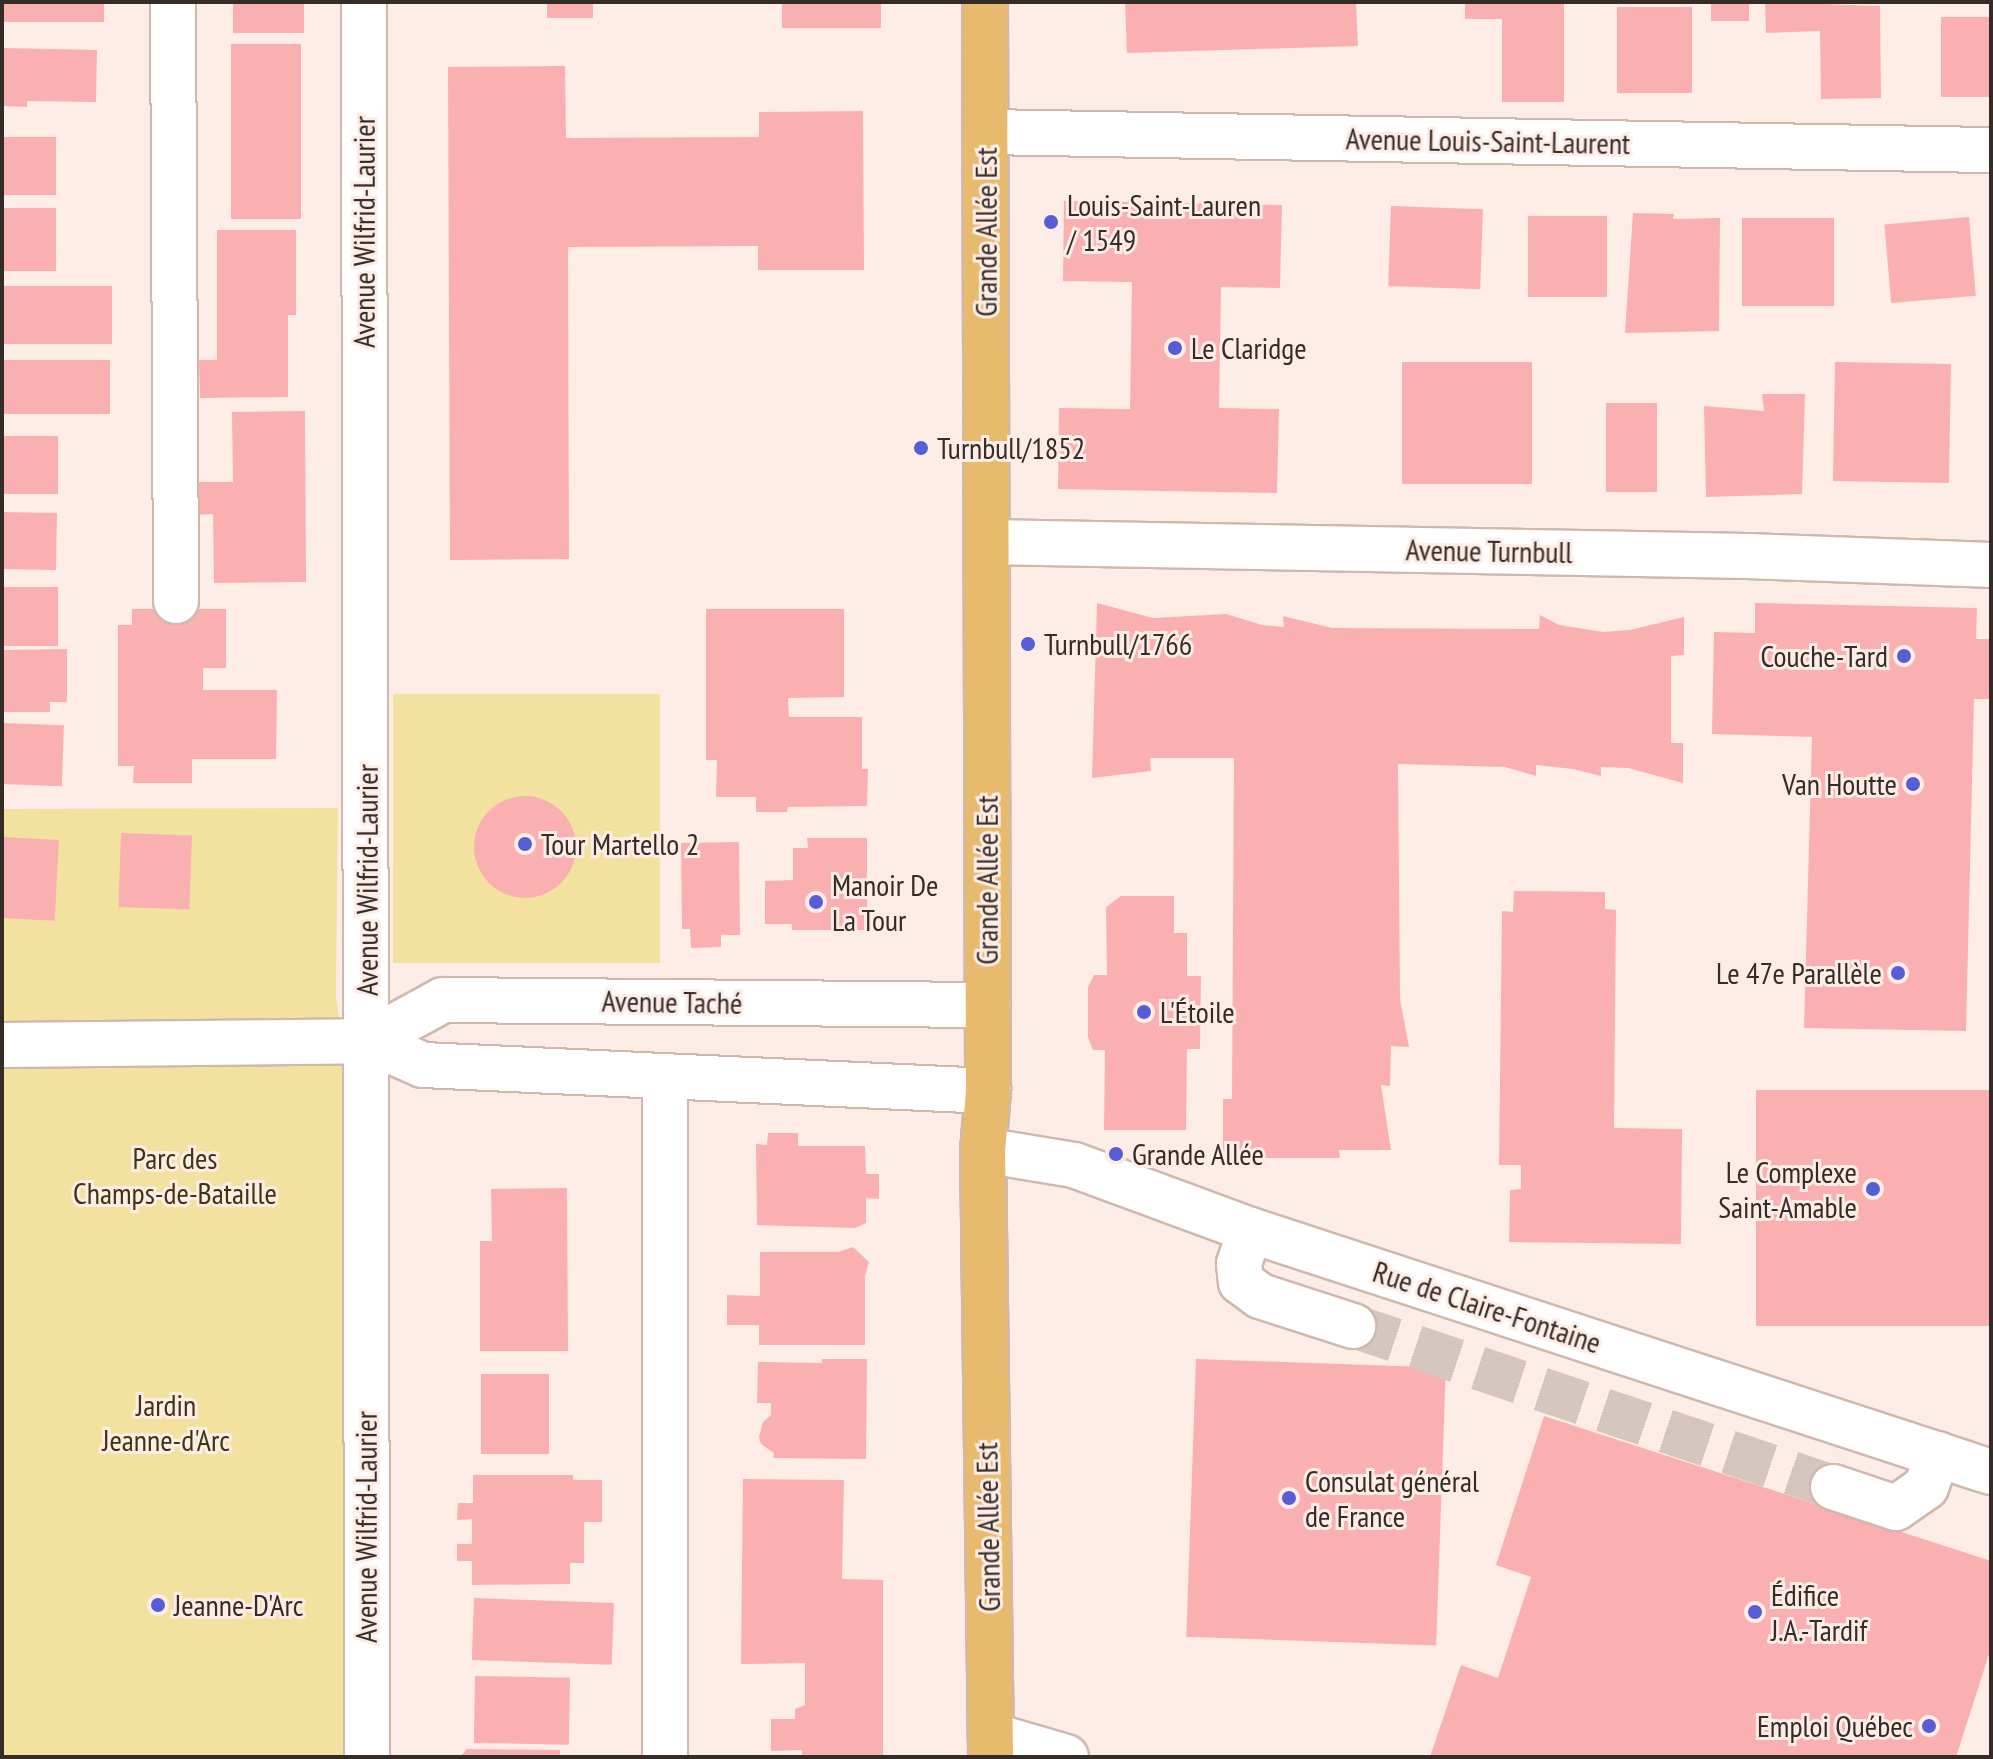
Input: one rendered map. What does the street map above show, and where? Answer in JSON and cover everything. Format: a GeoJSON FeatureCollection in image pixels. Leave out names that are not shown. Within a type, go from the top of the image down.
{"type":"FeatureCollection","features":[{"type":"Feature","properties":{"kind":"main road","name":"Grande Allée Est"},"geometry":{"type":"LineString","coordinates":[[985,2],[988,1091],[983,1150],[991,1746]]}},
{"type":"Feature","properties":{"kind":"street"},"geometry":{"type":"LineString","coordinates":[[173,2],[176,601]]}},
{"type":"Feature","properties":{"kind":"street","name":"Avenue Wilfrid-Laurier"},"geometry":{"type":"LineString","coordinates":[[364,2],[367,1757]]}},
{"type":"Feature","properties":{"kind":"street","name":"Avenue Louis-Saint-Laurent"},"geometry":{"type":"LineString","coordinates":[[986,132],[1991,150]]}},
{"type":"Feature","properties":{"kind":"street","name":"Avenue Turnbull"},"geometry":{"type":"LineString","coordinates":[[987,542],[1747,556],[1991,565]]}},
{"type":"Feature","properties":{"kind":"street","name":"Avenue Taché"},"geometry":{"type":"LineString","coordinates":[[368,1041],[443,1000],[988,1005]]}},
{"type":"Feature","properties":{"kind":"street","name":"Avenue Taché"},"geometry":{"type":"LineString","coordinates":[[2,1045],[368,1041],[423,1065],[988,1091]]}},
{"type":"Feature","properties":{"kind":"street"},"geometry":{"type":"LineString","coordinates":[[665,1078],[665,1757]]}},
{"type":"Feature","properties":{"kind":"street","name":"Rue de Claire-Fontaine"},"geometry":{"type":"LineString","coordinates":[[983,1150],[1074,1165],[1250,1230],[1991,1472]]}},
{"type":"Feature","properties":{"kind":"street"},"geometry":{"type":"LineString","coordinates":[[1250,1230],[1239,1264],[1241,1282],[1260,1296],[1353,1326]]}},
{"type":"Feature","properties":{"kind":"street"},"geometry":{"type":"LineString","coordinates":[[1833,1487],[1896,1508],[1926,1487],[1938,1454]]}},
{"type":"Feature","properties":{"kind":"street"},"geometry":{"type":"LineString","coordinates":[[991,1746],[1066,1757]]}},
{"type":"Feature","properties":{"kind":"green space"},"geometry":{"type":"Polygon","coordinates":[[[393,694],[660,694],[660,963],[393,963],[393,694]]]}},
{"type":"Feature","properties":{"kind":"green space","name":"Parc des Champs-de-Bataille"},"geometry":{"type":"Polygon","coordinates":[[[338,808],[336,996],[349,1078],[343,1757],[2,1757],[2,809],[338,808]]]}},
{"type":"Feature","properties":{"kind":"building"},"geometry":{"type":"Polygon","coordinates":[[[2,2],[104,2],[104,22],[2,22],[2,2]]]}},
{"type":"Feature","properties":{"kind":"building"},"geometry":{"type":"Polygon","coordinates":[[[233,2],[304,2],[304,33],[233,33],[233,2]]]}},
{"type":"Feature","properties":{"kind":"building"},"geometry":{"type":"Polygon","coordinates":[[[547,2],[593,2],[593,18],[547,18],[547,2]]]}},
{"type":"Feature","properties":{"kind":"building"},"geometry":{"type":"Polygon","coordinates":[[[782,2],[881,2],[881,28],[782,28],[782,2]]]}},
{"type":"Feature","properties":{"kind":"building"},"geometry":{"type":"Polygon","coordinates":[[[1125,2],[1356,2],[1358,46],[1127,53],[1125,2]]]}},
{"type":"Feature","properties":{"kind":"building"},"geometry":{"type":"Polygon","coordinates":[[[1465,2],[1564,2],[1564,102],[1502,102],[1502,19],[1465,19],[1465,2]]]}},
{"type":"Feature","properties":{"kind":"building"},"geometry":{"type":"Polygon","coordinates":[[[1711,2],[1749,2],[1749,21],[1711,21],[1711,2]]]}},
{"type":"Feature","properties":{"kind":"building"},"geometry":{"type":"Polygon","coordinates":[[[1765,2],[1880,6],[1881,98],[1821,99],[1820,31],[1766,33],[1765,2]]]}},
{"type":"Feature","properties":{"kind":"building"},"geometry":{"type":"Polygon","coordinates":[[[1617,7],[1692,7],[1692,93],[1617,93],[1617,7]]]}},
{"type":"Feature","properties":{"kind":"building"},"geometry":{"type":"Polygon","coordinates":[[[1941,17],[1991,17],[1991,97],[1941,97],[1941,17]]]}},
{"type":"Feature","properties":{"kind":"building"},"geometry":{"type":"Polygon","coordinates":[[[231,44],[301,44],[301,219],[231,219],[231,44]]]}},
{"type":"Feature","properties":{"kind":"building"},"geometry":{"type":"Polygon","coordinates":[[[2,48],[97,50],[96,102],[27,101],[27,107],[2,106],[2,48]]]}},
{"type":"Feature","properties":{"kind":"building"},"geometry":{"type":"Polygon","coordinates":[[[565,66],[566,138],[759,137],[759,112],[863,111],[864,270],[758,270],[758,246],[568,247],[569,559],[450,560],[448,67],[565,66]]]}},
{"type":"Feature","properties":{"kind":"building"},"geometry":{"type":"Polygon","coordinates":[[[2,137],[56,137],[56,195],[2,195],[2,137]]]}},
{"type":"Feature","properties":{"kind":"building","name":"Le Claridge"},"geometry":{"type":"Polygon","coordinates":[[[1064,201],[1282,205],[1280,288],[1221,287],[1219,408],[1279,409],[1277,493],[1058,489],[1059,408],[1130,409],[1132,282],[1063,281],[1064,201]]]}},
{"type":"Feature","properties":{"kind":"building"},"geometry":{"type":"Polygon","coordinates":[[[1391,206],[1483,209],[1480,289],[1388,286],[1391,206]]]}},
{"type":"Feature","properties":{"kind":"building"},"geometry":{"type":"Polygon","coordinates":[[[2,208],[56,208],[56,271],[2,271],[2,208]]]}},
{"type":"Feature","properties":{"kind":"building"},"geometry":{"type":"Polygon","coordinates":[[[1633,213],[1674,214],[1673,219],[1720,218],[1719,331],[1625,333],[1633,213]]]}},
{"type":"Feature","properties":{"kind":"building"},"geometry":{"type":"Polygon","coordinates":[[[1528,216],[1607,216],[1607,297],[1528,297],[1528,216]]]}},
{"type":"Feature","properties":{"kind":"building"},"geometry":{"type":"Polygon","coordinates":[[[1969,217],[1976,296],[1891,303],[1884,224],[1969,217]]]}},
{"type":"Feature","properties":{"kind":"building"},"geometry":{"type":"Polygon","coordinates":[[[1742,218],[1834,218],[1834,306],[1742,306],[1742,218]]]}},
{"type":"Feature","properties":{"kind":"building"},"geometry":{"type":"Polygon","coordinates":[[[217,230],[296,230],[296,315],[288,315],[288,397],[200,398],[199,360],[217,360],[217,230]]]}},
{"type":"Feature","properties":{"kind":"building"},"geometry":{"type":"Polygon","coordinates":[[[2,286],[112,286],[112,344],[2,344],[2,286]]]}},
{"type":"Feature","properties":{"kind":"building"},"geometry":{"type":"Polygon","coordinates":[[[2,360],[110,360],[110,414],[2,414],[2,360]]]}},
{"type":"Feature","properties":{"kind":"building"},"geometry":{"type":"Polygon","coordinates":[[[1402,362],[1532,362],[1532,484],[1402,484],[1402,362]]]}},
{"type":"Feature","properties":{"kind":"building"},"geometry":{"type":"Polygon","coordinates":[[[1835,362],[1951,364],[1949,483],[1833,481],[1835,362]]]}},
{"type":"Feature","properties":{"kind":"building"},"geometry":{"type":"Polygon","coordinates":[[[1762,394],[1805,394],[1802,494],[1706,497],[1704,406],[1764,411],[1762,394]]]}},
{"type":"Feature","properties":{"kind":"building"},"geometry":{"type":"Polygon","coordinates":[[[1606,403],[1657,403],[1657,492],[1606,492],[1606,403]]]}},
{"type":"Feature","properties":{"kind":"building"},"geometry":{"type":"Polygon","coordinates":[[[305,411],[306,582],[214,583],[213,514],[195,515],[195,482],[233,482],[232,412],[305,411]]]}},
{"type":"Feature","properties":{"kind":"building"},"geometry":{"type":"Polygon","coordinates":[[[2,436],[58,436],[58,494],[2,494],[2,436]]]}},
{"type":"Feature","properties":{"kind":"building"},"geometry":{"type":"Polygon","coordinates":[[[2,512],[57,513],[56,570],[2,569],[2,512]]]}},
{"type":"Feature","properties":{"kind":"building"},"geometry":{"type":"Polygon","coordinates":[[[2,587],[58,587],[58,646],[2,646],[2,587]]]}},
{"type":"Feature","properties":{"kind":"building"},"geometry":{"type":"Polygon","coordinates":[[[1097,603],[1153,618],[1226,614],[1262,625],[1284,627],[1283,616],[1332,628],[1539,629],[1540,615],[1559,625],[1603,632],[1630,630],[1684,617],[1684,655],[1671,656],[1671,743],[1683,743],[1683,783],[1628,768],[1601,767],[1601,776],[1536,765],[1536,776],[1505,767],[1398,764],[1400,999],[1409,1047],[1391,1046],[1390,1086],[1381,1085],[1391,1150],[1339,1150],[1340,1158],[1223,1158],[1223,1099],[1232,1099],[1234,758],[1150,758],[1151,771],[1092,778],[1097,603]]]}},
{"type":"Feature","properties":{"kind":"building"},"geometry":{"type":"Polygon","coordinates":[[[1755,603],[1977,608],[1976,639],[1991,639],[1991,699],[1974,699],[1966,1031],[1804,1028],[1812,737],[1712,734],[1714,632],[1755,633],[1755,603]]]}},
{"type":"Feature","properties":{"kind":"building"},"geometry":{"type":"Polygon","coordinates":[[[132,609],[226,609],[226,668],[203,668],[203,690],[277,690],[276,759],[192,759],[192,783],[133,783],[134,766],[118,766],[118,625],[132,625],[132,609]]]}},
{"type":"Feature","properties":{"kind":"building"},"geometry":{"type":"Polygon","coordinates":[[[706,609],[844,609],[844,697],[788,698],[789,717],[862,717],[862,769],[868,769],[867,806],[788,807],[787,812],[756,812],[756,797],[716,797],[717,760],[706,760],[706,609]]]}},
{"type":"Feature","properties":{"kind":"building"},"geometry":{"type":"Polygon","coordinates":[[[67,649],[67,702],[50,702],[50,712],[2,712],[2,650],[67,649]]]}},
{"type":"Feature","properties":{"kind":"building"},"geometry":{"type":"Polygon","coordinates":[[[2,723],[64,725],[62,786],[2,784],[2,723]]]}},
{"type":"Feature","properties":{"kind":"building","name":"Tour Martello 2"},"geometry":{"type":"Polygon","coordinates":[[[515,796],[535,796],[554,804],[568,818],[576,837],[573,867],[554,890],[535,898],[515,898],[496,890],[482,876],[474,857],[474,837],[482,818],[496,804],[515,796]]]}},
{"type":"Feature","properties":{"kind":"building"},"geometry":{"type":"Polygon","coordinates":[[[121,833],[192,835],[189,909],[118,907],[121,833]]]}},
{"type":"Feature","properties":{"kind":"building"},"geometry":{"type":"Polygon","coordinates":[[[2,837],[59,840],[55,921],[2,918],[2,837]]]}},
{"type":"Feature","properties":{"kind":"building","name":"Manoir De La Tour"},"geometry":{"type":"Polygon","coordinates":[[[807,838],[867,838],[867,930],[792,930],[792,924],[765,924],[765,881],[793,880],[793,848],[808,848],[807,838]]]}},
{"type":"Feature","properties":{"kind":"building"},"geometry":{"type":"Polygon","coordinates":[[[739,842],[740,935],[721,935],[721,947],[691,948],[690,929],[682,929],[681,843],[739,842]]]}},
{"type":"Feature","properties":{"kind":"building"},"geometry":{"type":"Polygon","coordinates":[[[1514,891],[1605,892],[1605,909],[1616,910],[1614,1128],[1682,1129],[1681,1244],[1509,1242],[1510,1190],[1521,1189],[1521,1165],[1499,1165],[1502,911],[1513,912],[1514,891]]]}},
{"type":"Feature","properties":{"kind":"building","name":"L'Étoile"},"geometry":{"type":"Polygon","coordinates":[[[1121,896],[1174,896],[1174,933],[1187,933],[1187,976],[1201,976],[1200,1049],[1187,1049],[1186,1130],[1104,1130],[1105,1050],[1093,1050],[1088,1037],[1088,987],[1094,975],[1107,975],[1106,907],[1121,896]]]}},
{"type":"Feature","properties":{"kind":"building","name":"Le Complexe Saint-Amable"},"geometry":{"type":"Polygon","coordinates":[[[1756,1090],[1991,1090],[1991,1326],[1756,1326],[1756,1090]]]}},
{"type":"Feature","properties":{"kind":"building"},"geometry":{"type":"Polygon","coordinates":[[[768,1133],[798,1133],[798,1146],[865,1146],[866,1174],[879,1174],[879,1199],[866,1198],[866,1223],[855,1228],[757,1225],[756,1144],[767,1145],[768,1133]]]}},
{"type":"Feature","properties":{"kind":"building"},"geometry":{"type":"Polygon","coordinates":[[[567,1188],[568,1351],[480,1351],[480,1241],[492,1241],[491,1189],[567,1188]]]}},
{"type":"Feature","properties":{"kind":"building"},"geometry":{"type":"Polygon","coordinates":[[[853,1247],[869,1262],[865,1276],[865,1345],[759,1345],[759,1325],[727,1325],[727,1295],[760,1296],[760,1252],[838,1252],[853,1247]]]}},
{"type":"Feature","properties":{"kind":"building"},"geometry":{"type":"Polygon","coordinates":[[[822,1359],[867,1359],[866,1459],[773,1458],[774,1453],[761,1444],[759,1437],[763,1422],[771,1415],[771,1403],[757,1403],[758,1362],[822,1363],[822,1359]]]}},
{"type":"Feature","properties":{"kind":"building"},"geometry":{"type":"Polygon","coordinates":[[[1196,1359],[1446,1368],[1436,1646],[1186,1637],[1196,1359]]]}},
{"type":"Feature","properties":{"kind":"building"},"geometry":{"type":"Polygon","coordinates":[[[481,1374],[549,1374],[549,1454],[481,1454],[481,1374]]]}},
{"type":"Feature","properties":{"kind":"building","name":"Édifice J.A.-Tardif"},"geometry":{"type":"Polygon","coordinates":[[[1544,1416],[1991,1561],[1991,1648],[1956,1757],[1430,1757],[1461,1665],[1498,1678],[1531,1577],[1496,1565],[1544,1416]]]}},
{"type":"Feature","properties":{"kind":"building"},"geometry":{"type":"Polygon","coordinates":[[[473,1475],[573,1475],[573,1480],[602,1480],[602,1522],[584,1522],[584,1563],[570,1563],[570,1584],[472,1585],[472,1561],[457,1561],[457,1544],[472,1544],[472,1519],[457,1520],[458,1503],[473,1503],[473,1475]]]}},
{"type":"Feature","properties":{"kind":"building"},"geometry":{"type":"Polygon","coordinates":[[[743,1479],[844,1480],[842,1579],[883,1580],[883,1757],[802,1757],[802,1750],[771,1751],[771,1719],[795,1719],[795,1709],[805,1705],[805,1663],[741,1664],[743,1479]]]}},
{"type":"Feature","properties":{"kind":"building"},"geometry":{"type":"Polygon","coordinates":[[[474,1598],[614,1603],[612,1665],[472,1660],[474,1598]]]}},
{"type":"Feature","properties":{"kind":"building"},"geometry":{"type":"Polygon","coordinates":[[[475,1676],[570,1678],[569,1745],[474,1743],[475,1676]]]}},
{"type":"Feature","properties":{"kind":"building"},"geometry":{"type":"Polygon","coordinates":[[[467,1749],[560,1750],[560,1757],[460,1757],[467,1749]]]}},
{"type":"Feature","properties":{"kind":"tunnel"},"geometry":{"type":"LineString","coordinates":[[1353,1326],[1833,1487]]}},
{"type":"Feature","properties":{"kind":"place","name":"Louis-Saint-Lauren / 1549"},"geometry":{"type":"Point","coordinates":[1051,222]}},
{"type":"Feature","properties":{"kind":"place","name":"Le Claridge"},"geometry":{"type":"Point","coordinates":[1175,348]}},
{"type":"Feature","properties":{"kind":"place","name":"Turnbull/1852"},"geometry":{"type":"Point","coordinates":[921,448]}},
{"type":"Feature","properties":{"kind":"place","name":"Turnbull/1766"},"geometry":{"type":"Point","coordinates":[1028,644]}},
{"type":"Feature","properties":{"kind":"place","name":"Couche-Tard"},"geometry":{"type":"Point","coordinates":[1904,656]}},
{"type":"Feature","properties":{"kind":"place","name":"Van Houtte"},"geometry":{"type":"Point","coordinates":[1913,784]}},
{"type":"Feature","properties":{"kind":"place","name":"Tour Martello 2"},"geometry":{"type":"Point","coordinates":[525,844]}},
{"type":"Feature","properties":{"kind":"place","name":"Manoir De La Tour"},"geometry":{"type":"Point","coordinates":[816,902]}},
{"type":"Feature","properties":{"kind":"place","name":"Le 47e Parallèle"},"geometry":{"type":"Point","coordinates":[1898,973]}},
{"type":"Feature","properties":{"kind":"place","name":"L'Étoile"},"geometry":{"type":"Point","coordinates":[1144,1012]}},
{"type":"Feature","properties":{"kind":"place","name":"Grande Allée"},"geometry":{"type":"Point","coordinates":[1116,1154]}},
{"type":"Feature","properties":{"kind":"place","name":"Le Complexe Saint-Amable"},"geometry":{"type":"Point","coordinates":[1873,1189]}},
{"type":"Feature","properties":{"kind":"place","name":"Consulat général de France"},"geometry":{"type":"Point","coordinates":[1289,1498]}},
{"type":"Feature","properties":{"kind":"place","name":"Jeanne-D'Arc"},"geometry":{"type":"Point","coordinates":[158,1605]}},
{"type":"Feature","properties":{"kind":"place","name":"Édifice J.A.-Tardif"},"geometry":{"type":"Point","coordinates":[1755,1612]}},
{"type":"Feature","properties":{"kind":"place","name":"Emploi Québec"},"geometry":{"type":"Point","coordinates":[1929,1726]}},
{"type":"Feature","properties":{"kind":"park label","name":"Jardin Jeanne-d'Arc"},"geometry":{"type":"Point","coordinates":[166,1422]}}]}
